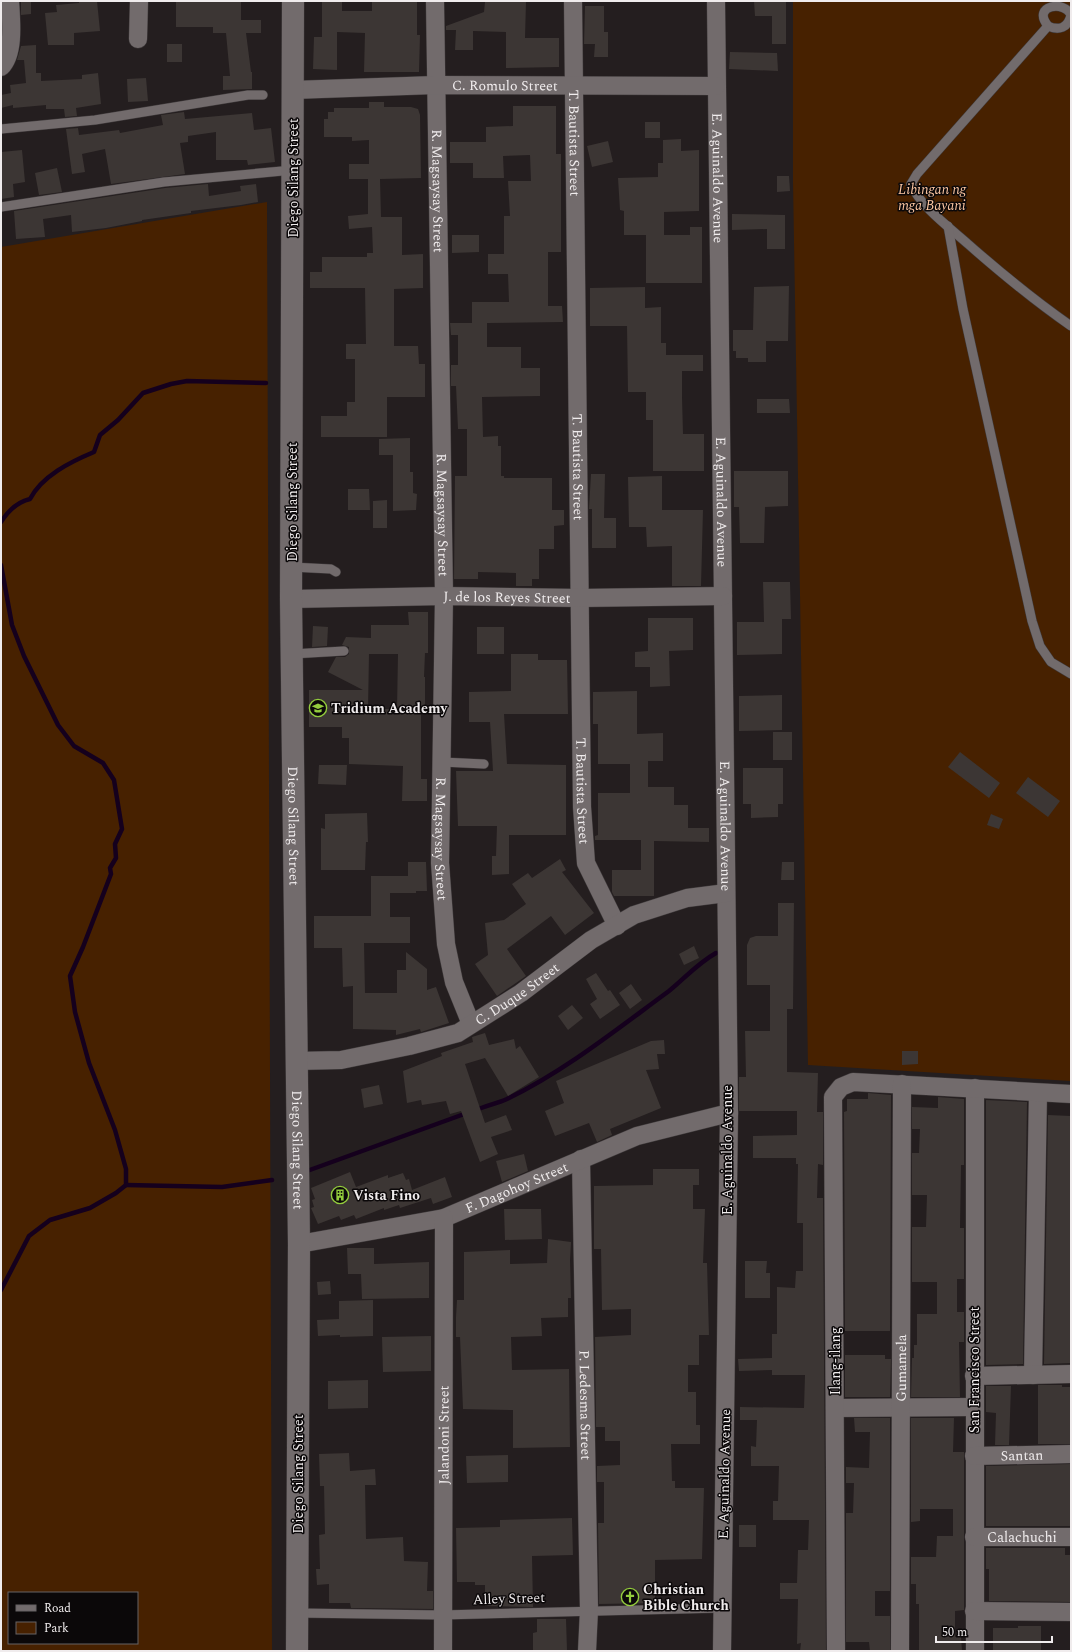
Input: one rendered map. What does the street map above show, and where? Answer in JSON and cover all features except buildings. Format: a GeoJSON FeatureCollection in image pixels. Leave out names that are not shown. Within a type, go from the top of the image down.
{"type":"FeatureCollection","features":[{"type":"Feature","properties":{"kind":"street"},"geometry":{"type":"LineString","coordinates":[[1,66],[5,63],[11,38],[10,1]]}},
{"type":"Feature","properties":{"kind":"street"},"geometry":{"type":"LineString","coordinates":[[138,40],[139,1]]}},
{"type":"Feature","properties":{"kind":"street","name":"Diego Silang Street"},"geometry":{"type":"LineString","coordinates":[[293,1],[291,599],[299,1244],[297,1651]]}},
{"type":"Feature","properties":{"kind":"street","name":"R. Magsaysay Street"},"geometry":{"type":"LineString","coordinates":[[435,1],[435,85],[444,596],[440,863],[446,944],[454,982],[471,1024]]}},
{"type":"Feature","properties":{"kind":"street","name":"T. Bautista Street"},"geometry":{"type":"LineString","coordinates":[[573,1],[582,807],[586,863],[617,926]]}},
{"type":"Feature","properties":{"kind":"street","name":"E. Aguinaldo Avenue"},"geometry":{"type":"LineString","coordinates":[[716,1],[728,1112],[722,1651]]}},
{"type":"Feature","properties":{"kind":"street","name":"C. Romulo Street"},"geometry":{"type":"LineString","coordinates":[[293,90],[435,85],[716,86]]}},
{"type":"Feature","properties":{"kind":"street","name":"J. de los Reyes Street"},"geometry":{"type":"LineString","coordinates":[[291,599],[444,596],[580,598],[723,596]]}},
{"type":"Feature","properties":{"kind":"street","name":"C. Duque Street"},"geometry":{"type":"LineString","coordinates":[[296,1061],[341,1060],[409,1046],[458,1033],[521,993],[591,940],[634,915],[687,898],[726,893]]}},
{"type":"Feature","properties":{"kind":"street","name":"Ilang-ilang"},"geometry":{"type":"LineString","coordinates":[[836,1651],[833,1097],[841,1087],[853,1082],[902,1084]]}},
{"type":"Feature","properties":{"kind":"street"},"geometry":{"type":"LineString","coordinates":[[902,1084],[1071,1094]]}},
{"type":"Feature","properties":{"kind":"street","name":"Gumamela"},"geometry":{"type":"LineString","coordinates":[[900,1651],[902,1084]]}},
{"type":"Feature","properties":{"kind":"street","name":"San Francisco Street"},"geometry":{"type":"LineString","coordinates":[[975,1088],[975,1651]]}},
{"type":"Feature","properties":{"kind":"street"},"geometry":{"type":"LineString","coordinates":[[1033,1374],[1038,1093]]}},
{"type":"Feature","properties":{"kind":"street","name":"F. Dagohoy Street"},"geometry":{"type":"LineString","coordinates":[[299,1244],[444,1218],[637,1136],[728,1112]]}},
{"type":"Feature","properties":{"kind":"street","name":"P. Ledesma Street"},"geometry":{"type":"LineString","coordinates":[[581,1159],[589,1610],[587,1651]]}},
{"type":"Feature","properties":{"kind":"street","name":"Jalandoni Street"},"geometry":{"type":"LineString","coordinates":[[442,1651],[444,1218]]}},
{"type":"Feature","properties":{"kind":"street"},"geometry":{"type":"LineString","coordinates":[[974,1376],[1071,1374]]}},
{"type":"Feature","properties":{"kind":"street"},"geometry":{"type":"LineString","coordinates":[[835,1408],[974,1407]]}},
{"type":"Feature","properties":{"kind":"street","name":"Santan"},"geometry":{"type":"LineString","coordinates":[[974,1456],[1071,1454]]}},
{"type":"Feature","properties":{"kind":"street","name":"Calachuchi"},"geometry":{"type":"LineString","coordinates":[[974,1537],[1071,1537]]}},
{"type":"Feature","properties":{"kind":"street"},"geometry":{"type":"LineString","coordinates":[[974,1611],[1071,1612]]}},
{"type":"Feature","properties":{"kind":"lane"},"geometry":{"type":"LineString","coordinates":[[1054,1],[1068,3],[1071,15],[1069,28],[1061,29],[1048,26],[1043,15],[1044,9],[1054,1]]}},
{"type":"Feature","properties":{"kind":"lane"},"geometry":{"type":"LineString","coordinates":[[1048,26],[917,174],[911,184],[915,194],[948,226],[1030,297],[1071,326]]}},
{"type":"Feature","properties":{"kind":"lane"},"geometry":{"type":"LineString","coordinates":[[1,129],[95,120],[248,95],[263,95]]}},
{"type":"Feature","properties":{"kind":"lane"},"geometry":{"type":"LineString","coordinates":[[1,207],[164,182],[293,170]]}},
{"type":"Feature","properties":{"kind":"lane"},"geometry":{"type":"LineString","coordinates":[[948,226],[963,309],[1032,621],[1040,646],[1051,662],[1071,674]]}},
{"type":"Feature","properties":{"kind":"lane"},"geometry":{"type":"LineString","coordinates":[[291,567],[331,569],[336,572]]}},
{"type":"Feature","properties":{"kind":"lane"},"geometry":{"type":"LineString","coordinates":[[292,654],[344,651]]}},
{"type":"Feature","properties":{"kind":"lane"},"geometry":{"type":"LineString","coordinates":[[442,762],[484,764]]}},
{"type":"Feature","properties":{"kind":"lane","name":"Alley Street"},"geometry":{"type":"LineString","coordinates":[[297,1613],[442,1615],[589,1610],[722,1608]]}},
{"type":"Feature","properties":{"kind":"green space","name":"Libingan ng mga Bayani"},"geometry":{"type":"Polygon","coordinates":[[[793,1],[1071,1],[1071,1081],[808,1065],[793,182],[793,1]]]}},
{"type":"Feature","properties":{"kind":"green space"},"geometry":{"type":"Polygon","coordinates":[[[267,202],[272,1651],[1,1651],[1,247],[267,202]]]}},
{"type":"Feature","properties":{"kind":"waterway"},"geometry":{"type":"LineString","coordinates":[[1,522],[13,508],[21,502],[30,499],[35,491],[49,477],[66,465],[94,452],[100,435],[118,420],[143,393],[171,384],[187,381],[266,383]]}},
{"type":"Feature","properties":{"kind":"waterway"},"geometry":{"type":"LineString","coordinates":[[1,565],[12,625],[24,656],[58,725],[74,746],[103,763],[114,780],[122,829],[115,844],[116,858],[110,868],[111,874],[83,947],[70,976],[75,1012],[89,1063],[115,1130],[126,1169],[126,1185],[116,1193],[90,1208],[50,1220],[29,1236],[1,1290]]}},
{"type":"Feature","properties":{"kind":"waterway"},"geometry":{"type":"LineString","coordinates":[[476,1110],[507,1099],[570,1063],[669,991],[697,966],[716,953]]}},
{"type":"Feature","properties":{"kind":"waterway"},"geometry":{"type":"LineString","coordinates":[[307,1171],[467,1113]]}},
{"type":"Feature","properties":{"kind":"waterway"},"geometry":{"type":"LineString","coordinates":[[126,1185],[222,1187],[272,1180]]}},
{"type":"Feature","properties":{"kind":"place","name":"Tridium Academy"},"geometry":{"type":"Point","coordinates":[318,708]}},
{"type":"Feature","properties":{"kind":"place","name":"Vista Fino"},"geometry":{"type":"Point","coordinates":[340,1195]}},
{"type":"Feature","properties":{"kind":"place","name":"Christian Bible Church"},"geometry":{"type":"Point","coordinates":[630,1597]}}]}
